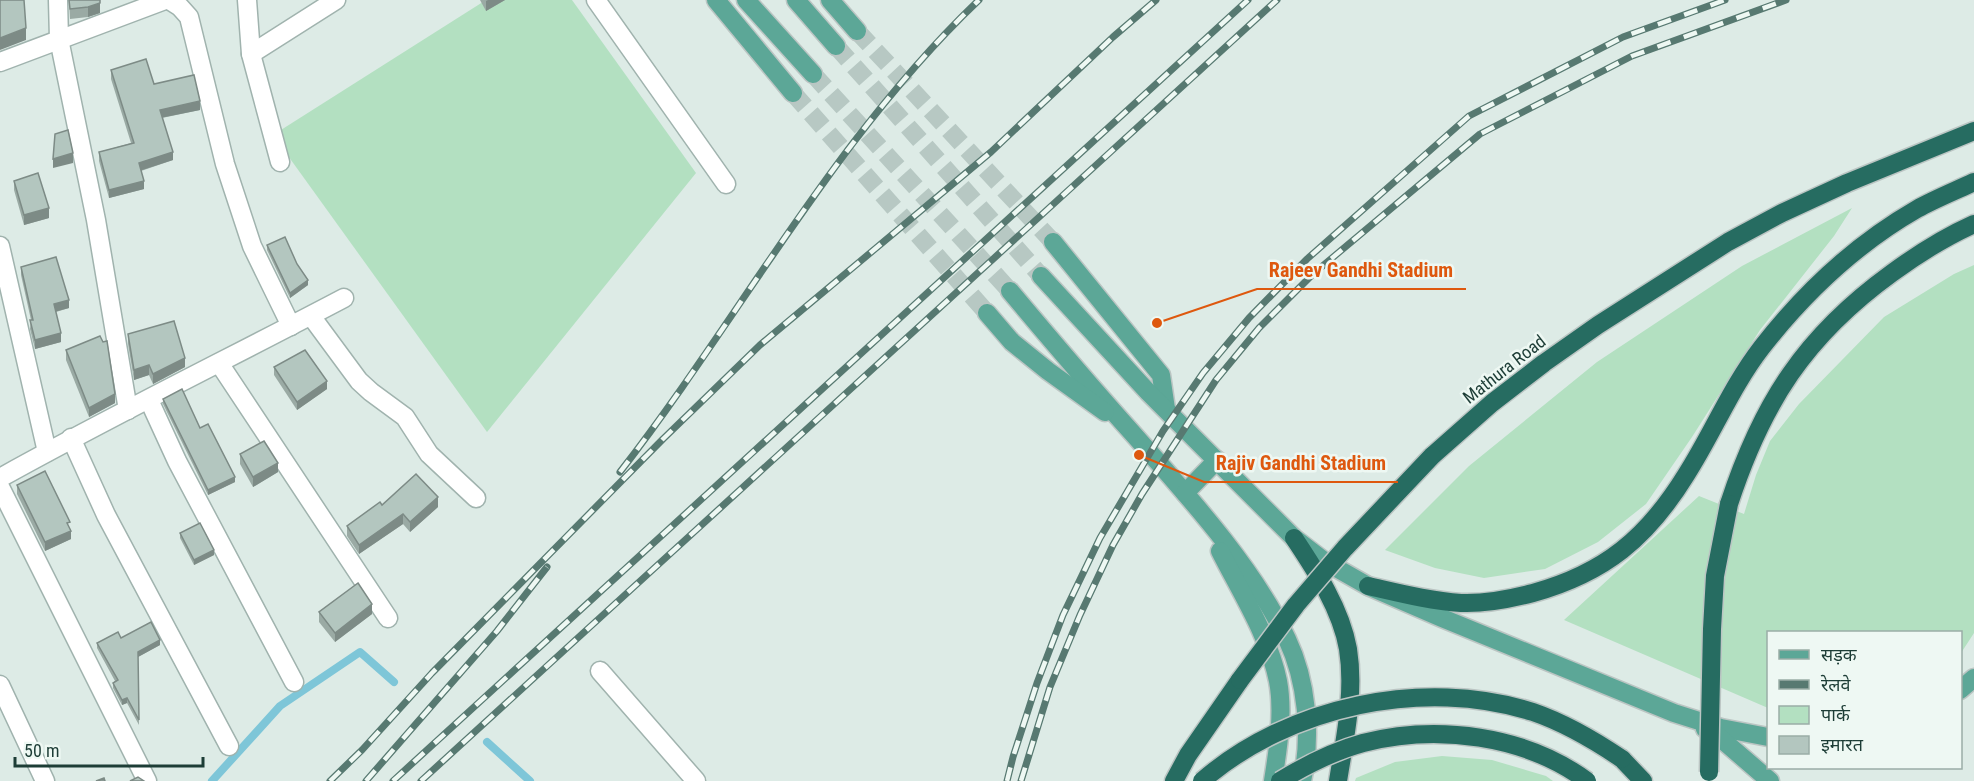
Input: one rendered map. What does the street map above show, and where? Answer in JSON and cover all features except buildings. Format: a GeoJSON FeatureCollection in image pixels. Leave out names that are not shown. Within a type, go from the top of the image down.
{"type":"FeatureCollection","features":[{"type":"Feature","properties":{"kind":"highway","name":"Mathura Road"},"geometry":{"type":"LineString","coordinates":[[1174,781],[1194,745],[1303,597],[1345,548],[1432,456],[1492,403],[1598,325],[1728,242],[1782,213],[1847,183],[1974,131]]}},
{"type":"Feature","properties":{"kind":"highway"},"geometry":{"type":"LineString","coordinates":[[1368,586],[1417,597],[1463,603],[1517,597],[1575,580],[1627,547],[1648,528],[1688,473],[1728,398],[1761,349],[1793,309],[1824,277],[1871,238],[1918,209],[1974,182]]}},
{"type":"Feature","properties":{"kind":"highway"},"geometry":{"type":"LineString","coordinates":[[1709,781],[1715,576],[1729,504],[1743,459],[1759,424],[1799,360],[1866,291],[1911,259],[1974,224]]}},
{"type":"Feature","properties":{"kind":"highway"},"geometry":{"type":"LineString","coordinates":[[1294,538],[1314,568],[1328,596],[1341,626],[1347,648],[1350,680],[1349,718],[1338,781]]}},
{"type":"Feature","properties":{"kind":"highway"},"geometry":{"type":"LineString","coordinates":[[1202,781],[1220,765],[1282,730],[1328,713],[1374,701],[1406,697],[1489,703],[1532,712],[1591,738],[1622,759],[1643,781]]}},
{"type":"Feature","properties":{"kind":"highway"},"geometry":{"type":"LineString","coordinates":[[1280,781],[1312,763],[1362,743],[1391,737],[1428,734],[1483,739],[1528,750],[1558,762],[1587,781]]}},
{"type":"Feature","properties":{"kind":"main road"},"geometry":{"type":"LineString","coordinates":[[716,0],[794,93]]}},
{"type":"Feature","properties":{"kind":"main road"},"geometry":{"type":"LineString","coordinates":[[746,0],[813,74]]}},
{"type":"Feature","properties":{"kind":"main road"},"geometry":{"type":"LineString","coordinates":[[796,0],[836,46]]}},
{"type":"Feature","properties":{"kind":"main road"},"geometry":{"type":"LineString","coordinates":[[830,0],[857,31]]}},
{"type":"Feature","properties":{"kind":"main road"},"geometry":{"type":"LineString","coordinates":[[1053,242],[1161,375],[1166,409]]}},
{"type":"Feature","properties":{"kind":"main road"},"geometry":{"type":"LineString","coordinates":[[1041,276],[1166,409],[1294,538],[1324,561],[1368,586],[1540,659],[1674,712],[1721,728],[1767,737]]}},
{"type":"Feature","properties":{"kind":"main road"},"geometry":{"type":"LineString","coordinates":[[1010,291],[1185,493],[1236,557],[1265,600],[1287,639],[1304,695],[1306,723],[1302,781]]}},
{"type":"Feature","properties":{"kind":"main road"},"geometry":{"type":"LineString","coordinates":[[987,313],[1012,342],[1132,434]]}},
{"type":"Feature","properties":{"kind":"main road"},"geometry":{"type":"LineString","coordinates":[[1185,493],[1217,460]]}},
{"type":"Feature","properties":{"kind":"main road"},"geometry":{"type":"LineString","coordinates":[[1203,517],[1272,660],[1278,682],[1279,739],[1273,781]]}},
{"type":"Feature","properties":{"kind":"main road"},"geometry":{"type":"LineString","coordinates":[[1962,688],[1974,678]]}},
{"type":"Feature","properties":{"kind":"main road"},"geometry":{"type":"LineString","coordinates":[[1674,712],[1719,737],[1770,781]]}},
{"type":"Feature","properties":{"kind":"street"},"geometry":{"type":"LineString","coordinates":[[58,0],[59,39],[96,220],[128,410]]}},
{"type":"Feature","properties":{"kind":"street"},"geometry":{"type":"LineString","coordinates":[[0,62],[167,0],[180,7],[189,17],[225,164],[252,246],[291,326]]}},
{"type":"Feature","properties":{"kind":"street"},"geometry":{"type":"LineString","coordinates":[[247,0],[251,54],[280,162]]}},
{"type":"Feature","properties":{"kind":"street"},"geometry":{"type":"LineString","coordinates":[[251,54],[336,0]]}},
{"type":"Feature","properties":{"kind":"street"},"geometry":{"type":"LineString","coordinates":[[596,0],[726,184]]}},
{"type":"Feature","properties":{"kind":"street"},"geometry":{"type":"LineString","coordinates":[[0,246],[47,452]]}},
{"type":"Feature","properties":{"kind":"street"},"geometry":{"type":"LineString","coordinates":[[0,478],[71,438],[344,298]]}},
{"type":"Feature","properties":{"kind":"street"},"geometry":{"type":"LineString","coordinates":[[312,316],[359,381],[405,417],[429,454],[476,498]]}},
{"type":"Feature","properties":{"kind":"street"},"geometry":{"type":"LineString","coordinates":[[219,363],[388,618]]}},
{"type":"Feature","properties":{"kind":"street"},"geometry":{"type":"LineString","coordinates":[[149,400],[177,461],[294,682]]}},
{"type":"Feature","properties":{"kind":"street"},"geometry":{"type":"LineString","coordinates":[[71,438],[106,515],[229,746]]}},
{"type":"Feature","properties":{"kind":"street"},"geometry":{"type":"LineString","coordinates":[[0,487],[147,781]]}},
{"type":"Feature","properties":{"kind":"street"},"geometry":{"type":"LineString","coordinates":[[600,671],[696,781]]}},
{"type":"Feature","properties":{"kind":"street"},"geometry":{"type":"LineString","coordinates":[[0,686],[45,781]]}},
{"type":"Feature","properties":{"kind":"green space"},"geometry":{"type":"Polygon","coordinates":[[[486,0],[572,0],[696,173],[487,432],[273,135],[486,0]]]}},
{"type":"Feature","properties":{"kind":"green space"},"geometry":{"type":"Polygon","coordinates":[[[1852,208],[1834,236],[1760,330],[1646,504],[1598,542],[1545,569],[1484,578],[1435,568],[1385,550],[1469,466],[1597,362],[1742,266],[1852,208]]]}},
{"type":"Feature","properties":{"kind":"green space"},"geometry":{"type":"Polygon","coordinates":[[[1974,265],[1974,633],[1962,651],[1962,631],[1767,631],[1767,708],[1564,620],[1699,496],[1744,514],[1770,441],[1799,404],[1884,317],[1954,274],[1974,265]]]}},
{"type":"Feature","properties":{"kind":"green space"},"geometry":{"type":"Polygon","coordinates":[[[1442,756],[1492,760],[1546,776],[1553,781],[1355,781],[1356,778],[1395,762],[1442,756]]]}},
{"type":"Feature","properties":{"kind":"waterway"},"geometry":{"type":"LineString","coordinates":[[212,781],[280,706],[360,652],[394,682]]}},
{"type":"Feature","properties":{"kind":"waterway"},"geometry":{"type":"LineString","coordinates":[[487,742],[530,781]]}},
{"type":"Feature","properties":{"kind":"tunnel"},"geometry":{"type":"LineString","coordinates":[[857,31],[1053,242]]}},
{"type":"Feature","properties":{"kind":"tunnel"},"geometry":{"type":"LineString","coordinates":[[836,46],[1041,276]]}},
{"type":"Feature","properties":{"kind":"tunnel"},"geometry":{"type":"LineString","coordinates":[[813,74],[1010,291]]}},
{"type":"Feature","properties":{"kind":"tunnel"},"geometry":{"type":"LineString","coordinates":[[793,93],[987,313]]}},
{"type":"Feature","properties":{"kind":"railway"},"geometry":{"type":"LineString","coordinates":[[620,472],[707,352],[834,168],[927,53],[979,0]]}},
{"type":"Feature","properties":{"kind":"railway"},"geometry":{"type":"LineString","coordinates":[[330,781],[362,750],[432,673],[663,439],[760,345],[991,152],[1113,37],[1156,0]]}},
{"type":"Feature","properties":{"kind":"railway"},"geometry":{"type":"LineString","coordinates":[[393,781],[1248,0]]}},
{"type":"Feature","properties":{"kind":"railway"},"geometry":{"type":"LineString","coordinates":[[421,781],[1277,0]]}},
{"type":"Feature","properties":{"kind":"railway"},"geometry":{"type":"LineString","coordinates":[[1007,781],[1037,683],[1063,615],[1100,538],[1163,431],[1203,373],[1249,318],[1307,259],[1469,116],[1623,37],[1725,0]]}},
{"type":"Feature","properties":{"kind":"railway"},"geometry":{"type":"LineString","coordinates":[[1021,781],[1050,687],[1113,545],[1142,494],[1216,380],[1259,328],[1313,274],[1480,134],[1632,56],[1786,0]]}},
{"type":"Feature","properties":{"kind":"railway"},"geometry":{"type":"LineString","coordinates":[[366,781],[497,631],[547,567]]}},
{"type":"Feature","properties":{"kind":"place","name":"Rajeev Gandhi Stadium"},"geometry":{"type":"Point","coordinates":[1157,323]}},
{"type":"Feature","properties":{"kind":"place","name":"Rajiv Gandhi Stadium"},"geometry":{"type":"Point","coordinates":[1139,455]}}]}
